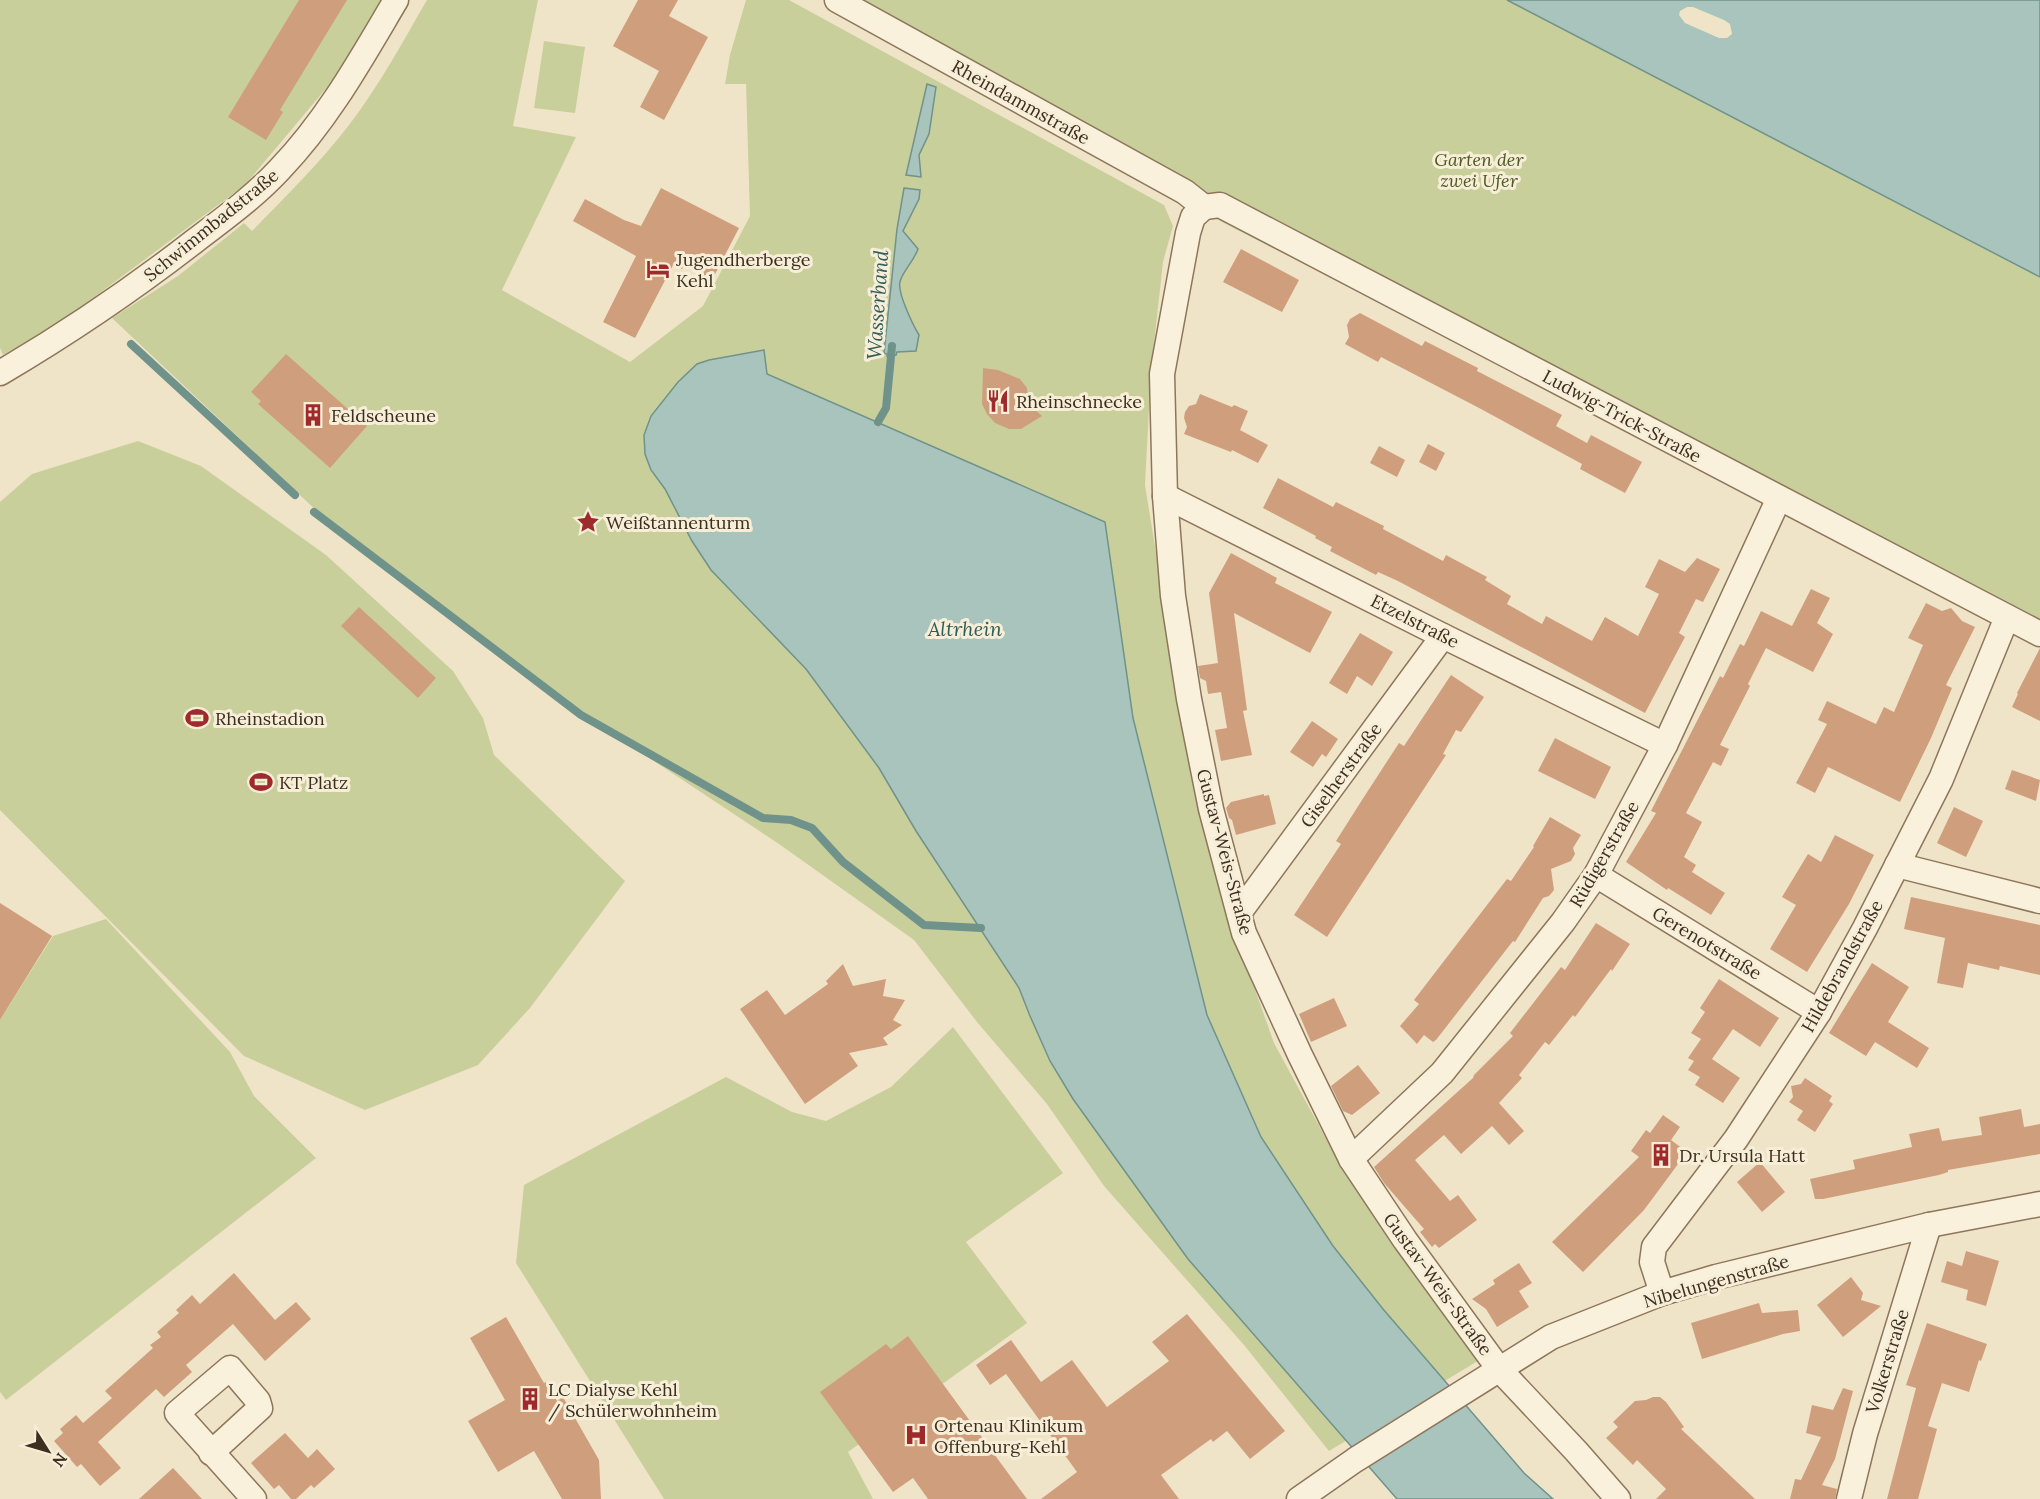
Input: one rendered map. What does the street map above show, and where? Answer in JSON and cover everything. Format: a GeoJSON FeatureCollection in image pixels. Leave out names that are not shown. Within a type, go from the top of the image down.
{"type":"FeatureCollection","features":[{"type":"Feature","properties":{"kind":"street","name":"Schwimmbadstraße"},"geometry":{"type":"LineString","coordinates":[[0,373],[81,324],[148,278],[240,206],[280,170],[316,127],[338,96],[396,0]]}},
{"type":"Feature","properties":{"kind":"street","name":"Rheindammstraße"},"geometry":{"type":"LineString","coordinates":[[837,0],[1185,192],[1204,207]]}},
{"type":"Feature","properties":{"kind":"street","name":"Ludwig-Trick-Straße"},"geometry":{"type":"LineString","coordinates":[[1204,207],[1220,205],[2040,634]]}},
{"type":"Feature","properties":{"kind":"street","name":"Gustav-Weis-Straße"},"geometry":{"type":"LineString","coordinates":[[1204,207],[1193,217],[1188,233],[1162,374],[1165,496],[1173,596],[1190,699],[1211,808],[1244,933],[1351,1159],[1405,1240],[1499,1369],[1618,1499]]}},
{"type":"Feature","properties":{"kind":"street","name":"Etzelstraße"},"geometry":{"type":"LineString","coordinates":[[1165,496],[1443,636],[1665,744]]}},
{"type":"Feature","properties":{"kind":"street","name":"Rüdigerstraße"},"geometry":{"type":"LineString","coordinates":[[1351,1159],[1442,1073],[1563,922],[1596,875],[1665,744],[1779,498]]}},
{"type":"Feature","properties":{"kind":"street","name":"Hildebrandstraße"},"geometry":{"type":"LineString","coordinates":[[1662,1293],[1652,1262],[1654,1247],[1736,1139],[1819,1012],[1941,779],[2007,617]]}},
{"type":"Feature","properties":{"kind":"street","name":"Giselherstraße"},"geometry":{"type":"LineString","coordinates":[[1239,914],[1443,636]]}},
{"type":"Feature","properties":{"kind":"street"},"geometry":{"type":"LineString","coordinates":[[1897,866],[2040,901]]}},
{"type":"Feature","properties":{"kind":"street","name":"Gerenotstraße"},"geometry":{"type":"LineString","coordinates":[[1596,875],[1819,1012]]}},
{"type":"Feature","properties":{"kind":"street","name":"Nibelungenstraße"},"geometry":{"type":"LineString","coordinates":[[1299,1499],[1355,1460],[1551,1337],[1662,1293],[1716,1277],[1929,1225],[2040,1204]]}},
{"type":"Feature","properties":{"kind":"street","name":"Volkerstraße"},"geometry":{"type":"LineString","coordinates":[[1849,1499],[1865,1434],[1929,1225]]}},
{"type":"Feature","properties":{"kind":"street"},"geometry":{"type":"LineString","coordinates":[[211,1453],[254,1499]]}},
{"type":"Feature","properties":{"kind":"green space"},"geometry":{"type":"Polygon","coordinates":[[[0,0],[382,0],[334,79],[245,185],[58,324],[3,355],[0,348],[0,0]]]}},
{"type":"Feature","properties":{"kind":"green space"},"geometry":{"type":"Polygon","coordinates":[[[427,0],[538,0],[513,126],[576,137],[502,290],[630,362],[703,306],[750,216],[746,84],[725,84],[730,55],[746,0],[789,0],[1164,205],[1173,226],[1163,262],[1151,371],[1145,485],[1179,694],[1228,913],[1274,1043],[1330,1146],[1397,1245],[1491,1353],[1329,1451],[1244,1345],[1104,1186],[1047,1104],[977,1022],[914,940],[779,844],[586,716],[320,514],[112,318],[178,276],[244,223],[252,231],[314,166],[349,125],[380,80],[427,0]]]}},
{"type":"Feature","properties":{"kind":"green space","name":"Garten der zwei Ufer"},"geometry":{"type":"Polygon","coordinates":[[[861,0],[1507,0],[2040,277],[2040,637],[1220,221],[1185,177],[861,0]]]}},
{"type":"Feature","properties":{"kind":"green space"},"geometry":{"type":"Polygon","coordinates":[[[544,41],[585,47],[575,113],[534,108],[544,41]]]}},
{"type":"Feature","properties":{"kind":"green space","name":"KT Platz"},"geometry":{"type":"Polygon","coordinates":[[[138,441],[201,466],[326,555],[453,671],[483,718],[494,755],[625,881],[530,1008],[478,1065],[365,1110],[244,1056],[0,810],[0,502],[32,474],[138,441]]]}},
{"type":"Feature","properties":{"kind":"green space"},"geometry":{"type":"Polygon","coordinates":[[[106,919],[230,1052],[254,1096],[316,1158],[6,1400],[0,1392],[0,1020],[53,936],[106,919]]]}},
{"type":"Feature","properties":{"kind":"green space"},"geometry":{"type":"Polygon","coordinates":[[[953,1027],[1063,1173],[966,1242],[1027,1323],[848,1452],[873,1499],[664,1499],[516,1263],[524,1185],[726,1077],[792,1112],[826,1121],[891,1087],[953,1027]]]}},
{"type":"Feature","properties":{"kind":"water"},"geometry":{"type":"Polygon","coordinates":[[[1507,0],[2040,0],[2040,277],[1507,0]]]}},
{"type":"Feature","properties":{"kind":"water"},"geometry":{"type":"Polygon","coordinates":[[[927,84],[936,87],[929,134],[919,155],[921,177],[906,175],[927,84]]]}},
{"type":"Feature","properties":{"kind":"water"},"geometry":{"type":"Polygon","coordinates":[[[904,188],[920,190],[919,199],[903,231],[918,249],[900,282],[906,308],[919,335],[916,351],[897,352],[896,355],[887,356],[884,353],[897,229],[904,188]]]}},
{"type":"Feature","properties":{"kind":"water","name":"Altrhein"},"geometry":{"type":"Polygon","coordinates":[[[764,350],[767,374],[1105,522],[1133,718],[1207,1015],[1261,1137],[1333,1246],[1383,1309],[1524,1473],[1553,1499],[1397,1499],[1188,1259],[1073,1099],[1050,1061],[1019,988],[916,831],[879,768],[806,669],[711,570],[692,541],[665,489],[651,470],[645,454],[644,435],[651,416],[678,382],[697,364],[764,350]]]}},
{"type":"Feature","properties":{"kind":"pier"},"geometry":{"type":"Polygon","coordinates":[[[1693,7],[1724,20],[1730,24],[1732,34],[1727,38],[1719,38],[1685,23],[1679,15],[1680,11],[1693,7]]]}},
{"type":"Feature","properties":{"kind":"building"},"geometry":{"type":"Polygon","coordinates":[[[299,0],[347,0],[280,110],[283,112],[266,140],[228,117],[299,0]]]}},
{"type":"Feature","properties":{"kind":"building"},"geometry":{"type":"Polygon","coordinates":[[[638,0],[678,0],[669,16],[708,37],[664,120],[640,107],[659,71],[613,46],[638,0]]]}},
{"type":"Feature","properties":{"kind":"building"},"geometry":{"type":"Polygon","coordinates":[[[661,188],[739,228],[712,280],[684,265],[682,269],[673,265],[635,338],[603,322],[636,256],[573,221],[585,199],[624,220],[641,226],[661,188]]]}},
{"type":"Feature","properties":{"kind":"building"},"geometry":{"type":"Polygon","coordinates":[[[1241,249],[1299,280],[1282,312],[1223,282],[1241,249]]]}},
{"type":"Feature","properties":{"kind":"building"},"geometry":{"type":"Polygon","coordinates":[[[1360,313],[1422,346],[1425,341],[1562,415],[1556,426],[1587,443],[1591,435],[1642,462],[1625,493],[1580,469],[1582,464],[1481,409],[1381,357],[1378,362],[1345,344],[1349,337],[1347,325],[1350,319],[1360,313]]]}},
{"type":"Feature","properties":{"kind":"building","name":"Feldscheune"},"geometry":{"type":"Polygon","coordinates":[[[286,354],[367,426],[330,468],[258,404],[261,401],[251,392],[286,354]]]}},
{"type":"Feature","properties":{"kind":"building"},"geometry":{"type":"Polygon","coordinates":[[[983,368],[998,370],[1020,379],[1027,388],[1028,403],[1042,416],[1021,429],[1009,429],[995,423],[982,404],[983,368]]]}},
{"type":"Feature","properties":{"kind":"building"},"geometry":{"type":"Polygon","coordinates":[[[1200,394],[1248,411],[1240,430],[1268,445],[1258,463],[1232,450],[1231,452],[1184,434],[1187,427],[1185,412],[1189,406],[1196,404],[1200,394]]]}},
{"type":"Feature","properties":{"kind":"building"},"geometry":{"type":"Polygon","coordinates":[[[1428,444],[1445,453],[1436,471],[1419,462],[1428,444]]]}},
{"type":"Feature","properties":{"kind":"building"},"geometry":{"type":"Polygon","coordinates":[[[1379,446],[1405,460],[1397,477],[1370,463],[1379,446]]]}},
{"type":"Feature","properties":{"kind":"building"},"geometry":{"type":"Polygon","coordinates":[[[1278,478],[1333,507],[1336,502],[1384,526],[1383,529],[1443,561],[1446,555],[1487,577],[1485,580],[1511,596],[1507,604],[1542,624],[1546,616],[1592,641],[1605,617],[1638,636],[1659,594],[1645,587],[1659,559],[1685,572],[1697,558],[1720,569],[1703,602],[1696,599],[1679,633],[1685,637],[1645,713],[1398,581],[1378,572],[1376,575],[1330,551],[1332,547],[1315,538],[1316,536],[1263,508],[1278,478]]]}},
{"type":"Feature","properties":{"kind":"building"},"geometry":{"type":"Polygon","coordinates":[[[1231,553],[1277,578],[1275,583],[1332,612],[1310,653],[1234,613],[1247,710],[1243,711],[1252,755],[1221,761],[1215,730],[1227,728],[1221,692],[1208,694],[1206,681],[1200,678],[1198,666],[1218,663],[1209,593],[1231,553]]]}},
{"type":"Feature","properties":{"kind":"building"},"geometry":{"type":"Polygon","coordinates":[[[1811,589],[1830,598],[1817,623],[1833,634],[1813,672],[1766,648],[1748,684],[1750,686],[1720,745],[1729,749],[1721,766],[1713,762],[1686,813],[1702,822],[1684,857],[1696,865],[1692,872],[1725,893],[1711,915],[1668,888],[1667,890],[1626,862],[1656,813],[1651,811],[1720,676],[1723,678],[1740,644],[1744,646],[1761,611],[1792,626],[1811,589]]]}},
{"type":"Feature","properties":{"kind":"building"},"geometry":{"type":"Polygon","coordinates":[[[1926,603],[1942,611],[1951,608],[1962,621],[1975,627],[1946,685],[1952,688],[1900,802],[1828,767],[1815,793],[1796,783],[1827,724],[1818,720],[1827,701],[1876,724],[1884,707],[1894,712],[1923,645],[1908,638],[1926,603]]]}},
{"type":"Feature","properties":{"kind":"building"},"geometry":{"type":"Polygon","coordinates":[[[359,607],[436,678],[418,698],[341,626],[359,607]]]}},
{"type":"Feature","properties":{"kind":"building"},"geometry":{"type":"Polygon","coordinates":[[[1360,633],[1393,652],[1372,686],[1357,676],[1347,694],[1329,683],[1360,633]]]}},
{"type":"Feature","properties":{"kind":"building"},"geometry":{"type":"Polygon","coordinates":[[[2040,648],[2040,721],[2012,707],[2040,648]]]}},
{"type":"Feature","properties":{"kind":"building"},"geometry":{"type":"Polygon","coordinates":[[[1451,675],[1484,697],[1461,732],[1456,730],[1443,754],[1446,755],[1327,937],[1294,915],[1341,844],[1336,841],[1399,743],[1404,746],[1451,675]]]}},
{"type":"Feature","properties":{"kind":"building"},"geometry":{"type":"Polygon","coordinates":[[[1312,721],[1338,739],[1326,757],[1322,754],[1313,767],[1290,752],[1312,721]]]}},
{"type":"Feature","properties":{"kind":"building"},"geometry":{"type":"Polygon","coordinates":[[[1555,738],[1611,767],[1595,799],[1538,771],[1555,738]]]}},
{"type":"Feature","properties":{"kind":"building"},"geometry":{"type":"Polygon","coordinates":[[[2012,770],[2040,780],[2036,801],[2005,789],[2012,770]]]}},
{"type":"Feature","properties":{"kind":"building"},"geometry":{"type":"Polygon","coordinates":[[[1264,794],[1264,796],[1269,795],[1276,824],[1236,835],[1226,808],[1231,802],[1264,794]]]}},
{"type":"Feature","properties":{"kind":"building"},"geometry":{"type":"Polygon","coordinates":[[[1954,807],[1983,821],[1966,857],[1937,843],[1954,807]]]}},
{"type":"Feature","properties":{"kind":"building"},"geometry":{"type":"Polygon","coordinates":[[[1550,817],[1581,835],[1573,848],[1575,854],[1571,861],[1551,869],[1554,890],[1549,896],[1543,898],[1515,942],[1513,941],[1436,1040],[1433,1042],[1424,1035],[1417,1044],[1400,1026],[1419,1004],[1414,1000],[1507,879],[1511,881],[1534,847],[1550,817]]]}},
{"type":"Feature","properties":{"kind":"building"},"geometry":{"type":"Polygon","coordinates":[[[1835,835],[1874,855],[1849,904],[1807,972],[1770,949],[1796,905],[1782,897],[1808,854],[1821,862],[1835,835]]]}},
{"type":"Feature","properties":{"kind":"building"},"geometry":{"type":"Polygon","coordinates":[[[1911,897],[2040,925],[2040,975],[2000,966],[1999,970],[1968,963],[1963,988],[1937,983],[1945,938],[1904,929],[1911,897]]]}},
{"type":"Feature","properties":{"kind":"building"},"geometry":{"type":"Polygon","coordinates":[[[0,903],[52,936],[0,1020],[0,903]]]}},
{"type":"Feature","properties":{"kind":"building"},"geometry":{"type":"Polygon","coordinates":[[[1596,923],[1630,944],[1612,971],[1611,969],[1575,1017],[1573,1015],[1549,1045],[1545,1042],[1519,1075],[1522,1078],[1499,1103],[1524,1131],[1509,1145],[1492,1126],[1461,1154],[1444,1135],[1415,1160],[1450,1201],[1458,1195],[1477,1220],[1439,1248],[1435,1244],[1432,1247],[1420,1232],[1424,1229],[1384,1183],[1374,1167],[1473,1078],[1513,1036],[1510,1033],[1561,967],[1565,970],[1596,923]]]}},
{"type":"Feature","properties":{"kind":"building"},"geometry":{"type":"Polygon","coordinates":[[[1872,963],[1909,987],[1888,1022],[1929,1048],[1917,1068],[1875,1042],[1866,1056],[1829,1033],[1872,963]]]}},
{"type":"Feature","properties":{"kind":"building"},"geometry":{"type":"Polygon","coordinates":[[[843,964],[853,986],[886,979],[883,996],[905,1000],[893,1020],[902,1025],[883,1038],[888,1045],[849,1053],[858,1066],[805,1104],[740,1009],[767,990],[785,1015],[828,984],[826,981],[843,964]]]}},
{"type":"Feature","properties":{"kind":"building"},"geometry":{"type":"Polygon","coordinates":[[[1719,979],[1779,1018],[1760,1047],[1733,1029],[1712,1059],[1740,1078],[1723,1103],[1695,1085],[1700,1077],[1688,1070],[1694,1061],[1688,1058],[1701,1039],[1691,1033],[1705,1012],[1700,1008],[1719,979]]]}},
{"type":"Feature","properties":{"kind":"building"},"geometry":{"type":"Polygon","coordinates":[[[1334,998],[1347,1026],[1311,1042],[1299,1014],[1334,998]]]}},
{"type":"Feature","properties":{"kind":"building"},"geometry":{"type":"Polygon","coordinates":[[[1358,1065],[1380,1093],[1352,1115],[1343,1111],[1331,1086],[1358,1065]]]}},
{"type":"Feature","properties":{"kind":"building"},"geometry":{"type":"Polygon","coordinates":[[[1805,1078],[1832,1096],[1829,1101],[1833,1104],[1815,1132],[1797,1120],[1803,1111],[1789,1102],[1793,1097],[1791,1086],[1801,1084],[1805,1078]]]}},
{"type":"Feature","properties":{"kind":"building"},"geometry":{"type":"Polygon","coordinates":[[[2021,1109],[2024,1127],[2040,1124],[2040,1154],[1948,1170],[1939,1175],[1815,1199],[1810,1179],[1855,1169],[1853,1160],[1912,1147],[1909,1134],[1939,1128],[1942,1141],[1982,1135],[1979,1117],[2021,1109]]]}},
{"type":"Feature","properties":{"kind":"building"},"geometry":{"type":"Polygon","coordinates":[[[1663,1115],[1680,1127],[1671,1140],[1687,1152],[1644,1210],[1583,1272],[1552,1242],[1639,1157],[1631,1151],[1646,1130],[1650,1133],[1663,1115]]]}},
{"type":"Feature","properties":{"kind":"building"},"geometry":{"type":"Polygon","coordinates":[[[1760,1162],[1785,1192],[1762,1212],[1737,1182],[1760,1162]]]}},
{"type":"Feature","properties":{"kind":"building"},"geometry":{"type":"Polygon","coordinates":[[[1966,1251],[1999,1261],[1986,1306],[1966,1300],[1968,1290],[1941,1282],[1947,1261],[1962,1266],[1966,1251]]]}},
{"type":"Feature","properties":{"kind":"building"},"geometry":{"type":"Polygon","coordinates":[[[1519,1263],[1532,1283],[1519,1291],[1529,1307],[1497,1327],[1486,1309],[1472,1299],[1495,1284],[1493,1280],[1519,1263]]]}},
{"type":"Feature","properties":{"kind":"building"},"geometry":{"type":"Polygon","coordinates":[[[234,1273],[275,1320],[296,1302],[311,1319],[265,1361],[233,1324],[186,1365],[192,1372],[164,1397],[156,1389],[98,1442],[121,1468],[100,1486],[81,1464],[77,1467],[54,1441],[63,1433],[60,1429],[76,1415],[83,1423],[112,1398],[105,1391],[153,1348],[150,1345],[161,1337],[157,1332],[179,1313],[176,1310],[192,1295],[200,1304],[234,1273]]]}},
{"type":"Feature","properties":{"kind":"building"},"geometry":{"type":"Polygon","coordinates":[[[1851,1277],[1863,1293],[1861,1300],[1881,1306],[1843,1337],[1817,1305],[1851,1277]]]}},
{"type":"Feature","properties":{"kind":"building"},"geometry":{"type":"Polygon","coordinates":[[[1759,1303],[1762,1313],[1798,1310],[1800,1331],[1702,1359],[1691,1323],[1759,1303]]]}},
{"type":"Feature","properties":{"kind":"building","name":"Ortenau Klinikum Offenburg-Kehl"},"geometry":{"type":"Polygon","coordinates":[[[1187,1314],[1285,1431],[1250,1459],[1227,1431],[1213,1442],[1211,1439],[1161,1475],[1179,1499],[1041,1499],[1077,1472],[1006,1374],[990,1385],[976,1365],[1011,1340],[1041,1382],[1072,1360],[1107,1407],[1169,1361],[1152,1342],[1187,1314]]]}},
{"type":"Feature","properties":{"kind":"building","name":"LC Dialyse Kehl / Schülerwohnheim"},"geometry":{"type":"Polygon","coordinates":[[[506,1317],[544,1383],[546,1382],[557,1401],[563,1397],[599,1460],[601,1499],[562,1499],[534,1451],[498,1472],[468,1421],[505,1400],[470,1338],[506,1317]]]}},
{"type":"Feature","properties":{"kind":"building"},"geometry":{"type":"Polygon","coordinates":[[[1927,1323],[1987,1344],[1981,1361],[1979,1360],[1969,1392],[1942,1383],[1928,1426],[1937,1429],[1918,1499],[1887,1499],[1916,1388],[1906,1385],[1927,1323]]]}},
{"type":"Feature","properties":{"kind":"building","name":"Ortenau Klinikum Offenburg-Kehl"},"geometry":{"type":"Polygon","coordinates":[[[908,1336],[1027,1499],[928,1499],[913,1478],[893,1492],[820,1392],[886,1344],[891,1349],[908,1336]]]}},
{"type":"Feature","properties":{"kind":"building"},"geometry":{"type":"Polygon","coordinates":[[[1843,1388],[1853,1391],[1835,1459],[1822,1485],[1837,1489],[1835,1499],[1790,1499],[1795,1479],[1801,1480],[1821,1437],[1806,1433],[1812,1405],[1833,1410],[1843,1388]]]}},
{"type":"Feature","properties":{"kind":"building"},"geometry":{"type":"Polygon","coordinates":[[[1660,1397],[1666,1402],[1684,1427],[1681,1429],[1755,1499],[1656,1499],[1666,1489],[1637,1460],[1633,1465],[1606,1438],[1618,1427],[1613,1422],[1635,1401],[1660,1397]]]}},
{"type":"Feature","properties":{"kind":"building"},"geometry":{"type":"Polygon","coordinates":[[[285,1433],[308,1458],[317,1449],[335,1469],[314,1488],[311,1485],[296,1499],[291,1499],[279,1485],[274,1489],[251,1463],[285,1433]]]}},
{"type":"Feature","properties":{"kind":"building"},"geometry":{"type":"Polygon","coordinates":[[[173,1468],[202,1499],[139,1499],[173,1468]]]}},
{"type":"Feature","properties":{"kind":"waterway"},"geometry":{"type":"LineString","coordinates":[[131,344],[295,495]]}},
{"type":"Feature","properties":{"kind":"waterway","name":"Wasserband"},"geometry":{"type":"LineString","coordinates":[[878,422],[886,408],[892,346]]}},
{"type":"Feature","properties":{"kind":"waterway"},"geometry":{"type":"LineString","coordinates":[[314,512],[581,715],[763,818],[791,820],[812,828],[843,862],[924,925],[981,928]]}},
{"type":"Feature","properties":{"kind":"place","name":"Jugendherberge Kehl"},"geometry":{"type":"Point","coordinates":[658,269]}},
{"type":"Feature","properties":{"kind":"place","name":"Rheinschnecke"},"geometry":{"type":"Point","coordinates":[998,401]}},
{"type":"Feature","properties":{"kind":"place","name":"Feldscheune"},"geometry":{"type":"Point","coordinates":[313,415]}},
{"type":"Feature","properties":{"kind":"place","name":"Weißtannenturm"},"geometry":{"type":"Point","coordinates":[588,522]}},
{"type":"Feature","properties":{"kind":"place","name":"Rheinstadion"},"geometry":{"type":"Point","coordinates":[197,718]}},
{"type":"Feature","properties":{"kind":"place","name":"KT Platz"},"geometry":{"type":"Point","coordinates":[261,782]}},
{"type":"Feature","properties":{"kind":"place","name":"Dr. Ursula Hatt"},"geometry":{"type":"Point","coordinates":[1661,1155]}},
{"type":"Feature","properties":{"kind":"place","name":"LC Dialyse Kehl / Schülerwohnheim"},"geometry":{"type":"Point","coordinates":[530,1399]}},
{"type":"Feature","properties":{"kind":"place","name":"Ortenau Klinikum Offenburg-Kehl"},"geometry":{"type":"Point","coordinates":[916,1435]}}]}
